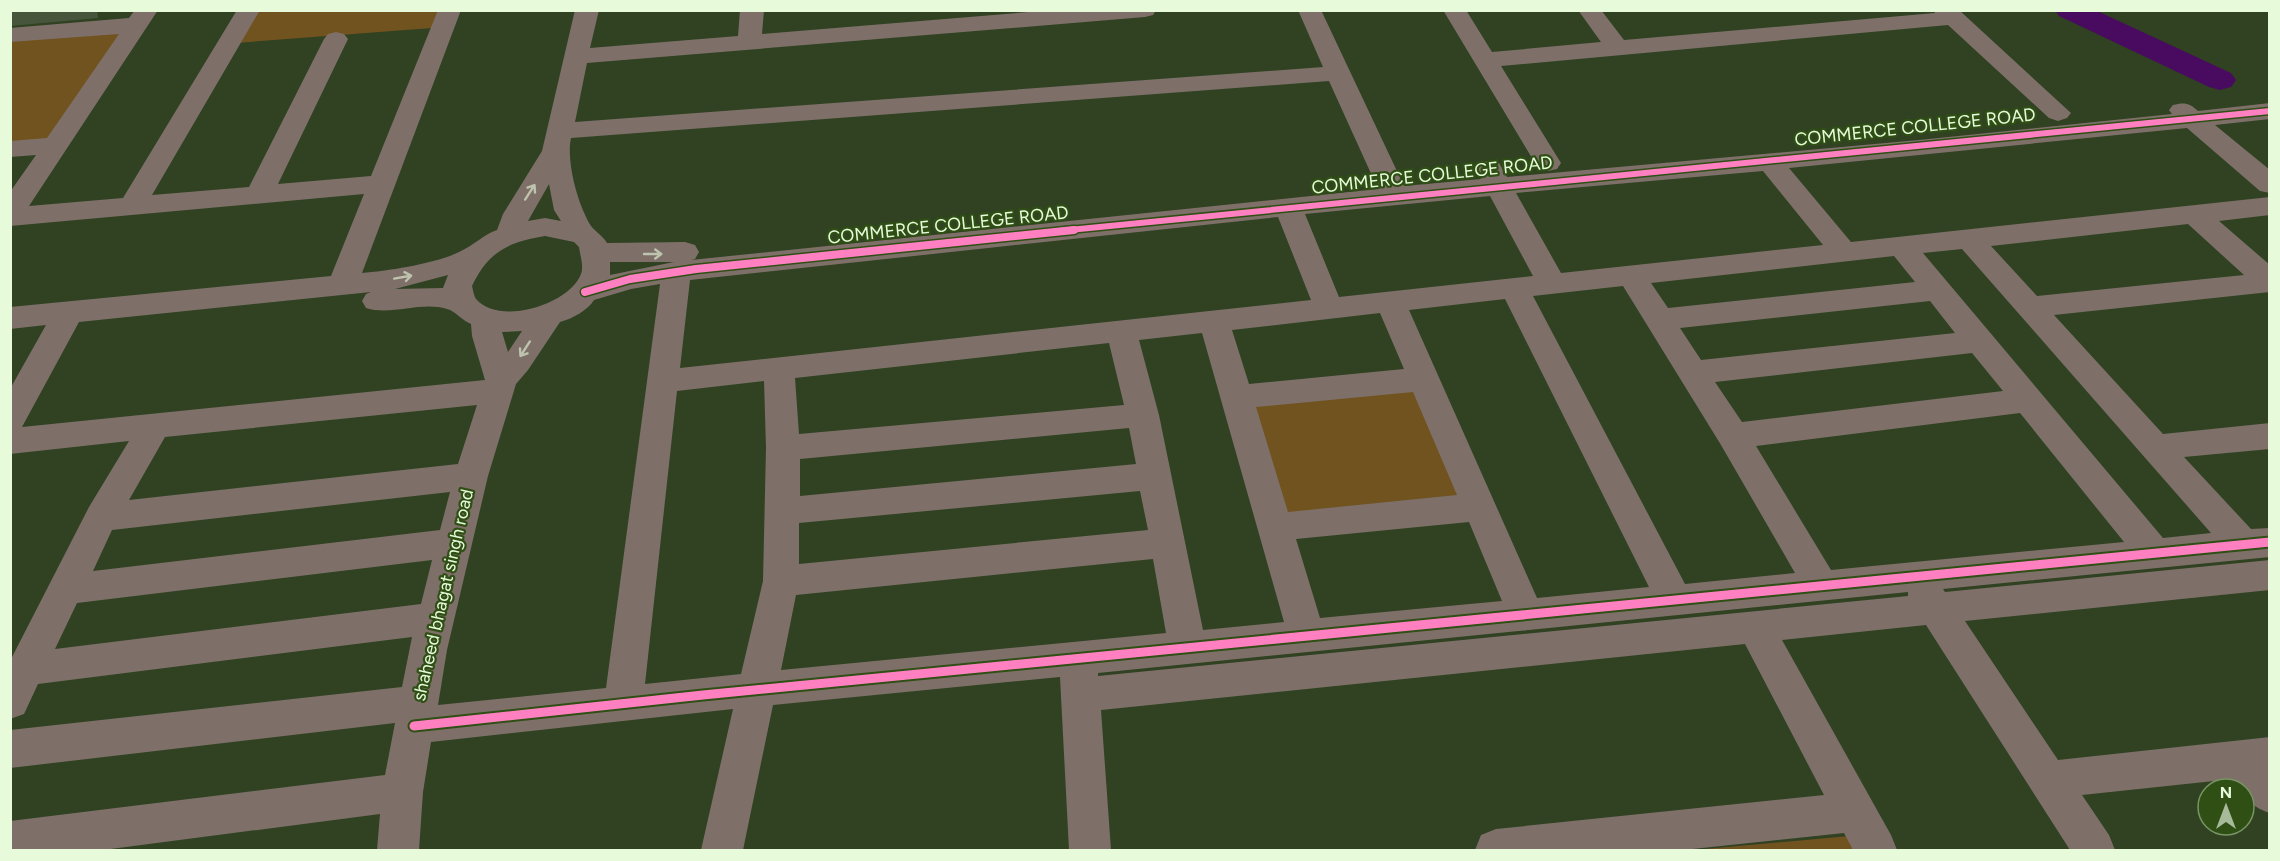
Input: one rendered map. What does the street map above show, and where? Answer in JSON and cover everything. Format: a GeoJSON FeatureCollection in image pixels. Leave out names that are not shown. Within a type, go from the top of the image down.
{"type":"FeatureCollection","features":[{"type":"Feature","properties":{"kind":"street"},"geometry":{"type":"LineString","coordinates":[[132,206],[249,10]]}},
{"type":"Feature","properties":{"kind":"street"},"geometry":{"type":"LineString","coordinates":[[342,286],[450,10]]}},
{"type":"Feature","properties":{"kind":"street"},"geometry":{"type":"LineString","coordinates":[[509,234],[517,214],[557,141],[586,10]]}},
{"type":"Feature","properties":{"kind":"street"},"geometry":{"type":"LineString","coordinates":[[749,42],[752,10]]}},
{"type":"Feature","properties":{"kind":"street"},"geometry":{"type":"LineString","coordinates":[[575,57],[749,42],[888,21],[1145,10]]}},
{"type":"Feature","properties":{"kind":"street"},"geometry":{"type":"LineString","coordinates":[[1309,10],[1391,187]]}},
{"type":"Feature","properties":{"kind":"street"},"geometry":{"type":"LineString","coordinates":[[1454,10],[1548,163]]}},
{"type":"Feature","properties":{"kind":"street"},"geometry":{"type":"LineString","coordinates":[[1589,10],[1618,48]]}},
{"type":"Feature","properties":{"kind":"street"},"geometry":{"type":"LineString","coordinates":[[1484,60],[1949,14],[2058,113]]}},
{"type":"Feature","properties":{"kind":"street"},"geometry":{"type":"LineString","coordinates":[[10,215],[142,18]]}},
{"type":"Feature","properties":{"kind":"street"},"geometry":{"type":"LineString","coordinates":[[10,35],[142,18]]}},
{"type":"Feature","properties":{"kind":"street"},"geometry":{"type":"LineString","coordinates":[[259,195],[336,39]]}},
{"type":"Feature","properties":{"kind":"street"},"geometry":{"type":"LineString","coordinates":[[557,141],[1338,73]]}},
{"type":"Feature","properties":{"kind":"street","name":"COMMERCE COLLEGE ROAD"},"geometry":{"type":"LineString","coordinates":[[1494,178],[1548,163],[2058,113],[2182,111],[2270,93]]}},
{"type":"Feature","properties":{"kind":"street"},"geometry":{"type":"LineString","coordinates":[[585,292],[630,279],[676,271],[1288,207],[1391,187],[1494,178],[1770,162],[2182,111],[2270,111]]}},
{"type":"Feature","properties":{"kind":"street"},"geometry":{"type":"LineString","coordinates":[[2182,111],[2270,185]]}},
{"type":"Feature","properties":{"kind":"street"},"geometry":{"type":"LineString","coordinates":[[472,258],[460,273],[456,286],[459,299],[469,311],[486,320],[516,321],[547,318],[566,308],[585,292],[596,274],[589,244],[566,203],[557,141]]}},
{"type":"Feature","properties":{"kind":"street"},"geometry":{"type":"LineString","coordinates":[[10,149],[57,145]]}},
{"type":"Feature","properties":{"kind":"street"},"geometry":{"type":"LineString","coordinates":[[1770,162],[1845,252]]}},
{"type":"Feature","properties":{"kind":"street"},"geometry":{"type":"LineString","coordinates":[[1494,178],[1552,284]]}},
{"type":"Feature","properties":{"kind":"street"},"geometry":{"type":"LineString","coordinates":[[10,215],[380,184]]}},
{"type":"Feature","properties":{"kind":"street","name":"COMMERCE COLLEGE ROAD"},"geometry":{"type":"LineString","coordinates":[[589,244],[663,254],[1391,187]]}},
{"type":"Feature","properties":{"kind":"street"},"geometry":{"type":"LineString","coordinates":[[663,381],[2270,206]]}},
{"type":"Feature","properties":{"kind":"street"},"geometry":{"type":"LineString","coordinates":[[1288,207],[1329,308]]}},
{"type":"Feature","properties":{"kind":"street"},"geometry":{"type":"LineString","coordinates":[[2194,214],[2269,282]]}},
{"type":"Feature","properties":{"kind":"street"},"geometry":{"type":"LineString","coordinates":[[10,336],[63,322],[418,274],[472,258],[509,234],[545,227],[589,244]]}},
{"type":"Feature","properties":{"kind":"street"},"geometry":{"type":"LineString","coordinates":[[1968,238],[2155,447],[2256,544]]}},
{"type":"Feature","properties":{"kind":"street"},"geometry":{"type":"LineString","coordinates":[[1901,246],[2156,554]]}},
{"type":"Feature","properties":{"kind":"street"},"geometry":{"type":"LineString","coordinates":[[623,705],[676,271]]}},
{"type":"Feature","properties":{"kind":"street"},"geometry":{"type":"LineString","coordinates":[[1631,275],[1733,436],[1822,587]]}},
{"type":"Feature","properties":{"kind":"street"},"geometry":{"type":"LineString","coordinates":[[2029,306],[2269,282]]}},
{"type":"Feature","properties":{"kind":"street"},"geometry":{"type":"LineString","coordinates":[[1514,288],[1675,601]]}},
{"type":"Feature","properties":{"kind":"street"},"geometry":{"type":"LineString","coordinates":[[1658,320],[1939,290]]}},
{"type":"Feature","properties":{"kind":"street"},"geometry":{"type":"LineString","coordinates":[[10,318],[63,322],[413,297],[459,299]]}},
{"type":"Feature","properties":{"kind":"street"},"geometry":{"type":"LineString","coordinates":[[1390,301],[1527,616]]}},
{"type":"Feature","properties":{"kind":"street"},"geometry":{"type":"LineString","coordinates":[[10,441],[499,385],[547,318]]}},
{"type":"Feature","properties":{"kind":"street"},"geometry":{"type":"LineString","coordinates":[[486,320],[487,336],[499,385]]}},
{"type":"Feature","properties":{"kind":"street"},"geometry":{"type":"LineString","coordinates":[[1214,321],[1307,637]]}},
{"type":"Feature","properties":{"kind":"street"},"geometry":{"type":"LineString","coordinates":[[10,420],[63,322]]}},
{"type":"Feature","properties":{"kind":"street"},"geometry":{"type":"LineString","coordinates":[[1121,331],[1143,415],[1188,649]]}},
{"type":"Feature","properties":{"kind":"street"},"geometry":{"type":"LineString","coordinates":[[1692,374],[1981,341]]}},
{"type":"Feature","properties":{"kind":"street"},"geometry":{"type":"LineString","coordinates":[[722,850],[781,581],[783,448],[779,368]]}},
{"type":"Feature","properties":{"kind":"street"},"geometry":{"type":"LineString","coordinates":[[1237,397],[1424,379]]}},
{"type":"Feature","properties":{"kind":"street","name":"shaheed bhagat singh road"},"geometry":{"type":"LineString","coordinates":[[398,850],[402,792],[436,618],[471,476],[499,385]]}},
{"type":"Feature","properties":{"kind":"street"},"geometry":{"type":"LineString","coordinates":[[1733,436],[2030,400]]}},
{"type":"Feature","properties":{"kind":"street"},"geometry":{"type":"LineString","coordinates":[[783,448],[1143,415]]}},
{"type":"Feature","properties":{"kind":"street"},"geometry":{"type":"LineString","coordinates":[[10,702],[100,518],[156,425]]}},
{"type":"Feature","properties":{"kind":"street"},"geometry":{"type":"LineString","coordinates":[[2155,447],[2270,436]]}},
{"type":"Feature","properties":{"kind":"street"},"geometry":{"type":"LineString","coordinates":[[100,518],[471,476]]}},
{"type":"Feature","properties":{"kind":"street"},"geometry":{"type":"LineString","coordinates":[[783,511],[1154,476]]}},
{"type":"Feature","properties":{"kind":"street"},"geometry":{"type":"LineString","coordinates":[[1275,527],[1480,507]]}},
{"type":"Feature","properties":{"kind":"street"},"geometry":{"type":"LineString","coordinates":[[66,589],[455,543]]}},
{"type":"Feature","properties":{"kind":"street"},"geometry":{"type":"LineString","coordinates":[[781,581],[1168,543]]}},
{"type":"Feature","properties":{"kind":"street"},"geometry":{"type":"LineString","coordinates":[[10,749],[416,714],[623,705],[758,690],[1080,677],[1755,627],[1925,593],[2156,554],[2256,544]]}},
{"type":"Feature","properties":{"kind":"street"},"geometry":{"type":"LineString","coordinates":[[1080,677],[1188,649],[1822,587],[1925,593],[2270,575]]}},
{"type":"Feature","properties":{"kind":"street"},"geometry":{"type":"LineString","coordinates":[[1925,593],[2094,850]]}},
{"type":"Feature","properties":{"kind":"street"},"geometry":{"type":"LineString","coordinates":[[27,669],[436,618]]}},
{"type":"Feature","properties":{"kind":"street"},"geometry":{"type":"LineString","coordinates":[[1755,627],[1876,850]]}},
{"type":"Feature","properties":{"kind":"street"},"geometry":{"type":"LineString","coordinates":[[1080,677],[1081,850]]}},
{"type":"Feature","properties":{"kind":"street"},"geometry":{"type":"LineString","coordinates":[[2048,780],[2256,757],[2270,794]]}},
{"type":"Feature","properties":{"kind":"street"},"geometry":{"type":"LineString","coordinates":[[10,842],[109,840],[402,792]]}},
{"type":"Feature","properties":{"kind":"street"},"geometry":{"type":"LineString","coordinates":[[1510,850],[1855,812]]}},
{"type":"Feature","properties":{"kind":"shaded area"},"geometry":{"type":"Polygon","coordinates":[[[255,11],[439,11],[432,28],[236,43],[255,11]]]}},
{"type":"Feature","properties":{"kind":"shaded area"},"geometry":{"type":"Polygon","coordinates":[[[129,28],[52,142],[11,146],[10,44],[16,38],[129,28]]]}},
{"type":"Feature","properties":{"kind":"shaded area"},"geometry":{"type":"Polygon","coordinates":[[[1418,387],[1464,499],[1286,520],[1253,406],[1418,387]]]}},
{"type":"Feature","properties":{"kind":"shaded area"},"geometry":{"type":"Polygon","coordinates":[[[1850,836],[1857,850],[1694,850],[1850,836]]]}},
{"type":"Feature","properties":{"kind":"building"},"geometry":{"type":"Polygon","coordinates":[[[10,10],[97,10],[98,18],[10,26],[10,10]]]}},
{"type":"Feature","properties":{"kind":"waterway"},"geometry":{"type":"LineString","coordinates":[[2070,10],[2220,80]]}},
{"type":"Feature","properties":{"kind":"cycle path"},"geometry":{"type":"LineString","coordinates":[[585,292],[630,279],[696,269],[1395,196],[1919,148],[2270,111]]}},
{"type":"Feature","properties":{"kind":"cycle path"},"geometry":{"type":"LineString","coordinates":[[414,726],[703,695],[2270,542]]}}]}
